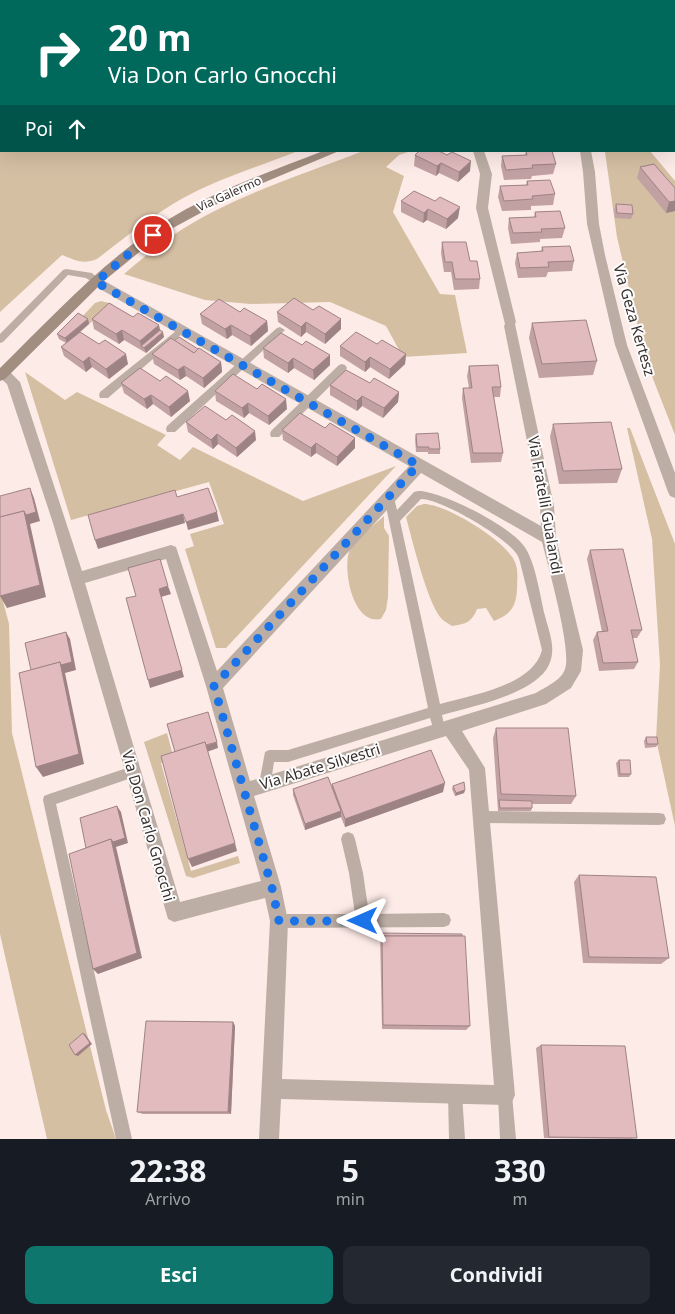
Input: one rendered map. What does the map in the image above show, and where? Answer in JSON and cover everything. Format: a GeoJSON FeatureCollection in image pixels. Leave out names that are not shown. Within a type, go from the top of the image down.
{"type":"FeatureCollection","features":[{"type":"Feature","properties":{"kind":"main road","name":"Via Galermo"},"geometry":{"type":"LineString","coordinates":[[2,374],[96,282],[138,246],[197,208],[227,192],[331,152]]}},
{"type":"Feature","properties":{"kind":"street","name":"Via Fratelli Gualandi"},"geometry":{"type":"LineString","coordinates":[[478,152],[486,174],[482,208],[510,324],[547,506],[548,538],[575,650],[573,671],[565,683]]}},
{"type":"Feature","properties":{"kind":"street","name":"Via Geza Kertesz"},"geometry":{"type":"LineString","coordinates":[[585,152],[599,255],[621,345],[675,492]]}},
{"type":"Feature","properties":{"kind":"street"},"geometry":{"type":"LineString","coordinates":[[96,282],[548,538]]}},
{"type":"Feature","properties":{"kind":"street","name":"Via Don Carlo Gnocchi"},"geometry":{"type":"LineString","coordinates":[[2,374],[13,382],[60,524],[174,913],[272,888]]}},
{"type":"Feature","properties":{"kind":"street"},"geometry":{"type":"LineString","coordinates":[[214,686],[418,465]]}},
{"type":"Feature","properties":{"kind":"street","name":"Via Abate Silvestri"},"geometry":{"type":"LineString","coordinates":[[76,579],[171,551],[214,686],[244,791],[540,699],[565,683]]}},
{"type":"Feature","properties":{"kind":"street"},"geometry":{"type":"LineString","coordinates":[[272,1089],[505,1095],[477,768],[444,728]]}},
{"type":"Feature","properties":{"kind":"street"},"geometry":{"type":"LineString","coordinates":[[244,791],[272,888],[279,921],[269,1139]]}},
{"type":"Feature","properties":{"kind":"lane"},"geometry":{"type":"LineString","coordinates":[[0,340],[66,272],[89,275],[96,282]]}},
{"type":"Feature","properties":{"kind":"lane"},"geometry":{"type":"LineString","coordinates":[[104,395],[182,330]]}},
{"type":"Feature","properties":{"kind":"lane"},"geometry":{"type":"LineString","coordinates":[[171,429],[280,330]]}},
{"type":"Feature","properties":{"kind":"lane"},"geometry":{"type":"LineString","coordinates":[[275,434],[342,368]]}},
{"type":"Feature","properties":{"kind":"lane"},"geometry":{"type":"LineString","coordinates":[[265,784],[270,756],[288,756],[516,686],[529,678],[547,658],[548,650],[526,562],[520,549],[514,542],[438,498],[428,495],[418,495],[394,520]]}},
{"type":"Feature","properties":{"kind":"lane"},"geometry":{"type":"LineString","coordinates":[[389,497],[435,711],[444,728]]}},
{"type":"Feature","properties":{"kind":"lane"},"geometry":{"type":"LineString","coordinates":[[124,1139],[49,800],[133,772]]}},
{"type":"Feature","properties":{"kind":"lane"},"geometry":{"type":"LineString","coordinates":[[482,817],[659,819]]}},
{"type":"Feature","properties":{"kind":"lane"},"geometry":{"type":"LineString","coordinates":[[348,839],[356,873],[363,921]]}},
{"type":"Feature","properties":{"kind":"lane"},"geometry":{"type":"LineString","coordinates":[[279,921],[444,920]]}},
{"type":"Feature","properties":{"kind":"lane"},"geometry":{"type":"LineString","coordinates":[[455,1094],[458,1139]]}},
{"type":"Feature","properties":{"kind":"lane"},"geometry":{"type":"LineString","coordinates":[[505,1095],[508,1139]]}},
{"type":"Feature","properties":{"kind":"shaded area"},"geometry":{"type":"Polygon","coordinates":[[[0,152],[295,152],[194,192],[162,211],[97,259],[83,262],[62,255],[0,312],[0,152]]]}},
{"type":"Feature","properties":{"kind":"shaded area"},"geometry":{"type":"Polygon","coordinates":[[[360,152],[408,152],[399,155],[386,167],[404,176],[393,212],[440,294],[455,295],[467,353],[403,357],[386,326],[330,302],[251,304],[205,300],[124,274],[172,236],[194,222],[265,188],[360,152]]]}},
{"type":"Feature","properties":{"kind":"shaded area"},"geometry":{"type":"Polygon","coordinates":[[[605,152],[651,152],[675,181],[675,435],[646,361],[617,237],[605,152]]]}},
{"type":"Feature","properties":{"kind":"shaded area"},"geometry":{"type":"Polygon","coordinates":[[[101,301],[113,304],[89,324],[80,319],[95,303],[101,301]]]}},
{"type":"Feature","properties":{"kind":"shaded area"},"geometry":{"type":"Polygon","coordinates":[[[25,372],[65,400],[77,392],[166,435],[157,445],[180,460],[193,447],[303,501],[396,466],[226,648],[216,648],[185,549],[194,546],[190,534],[224,524],[209,482],[71,520],[25,372]]]}},
{"type":"Feature","properties":{"kind":"shaded area"},"geometry":{"type":"Polygon","coordinates":[[[627,428],[630,428],[675,544],[675,826],[656,739],[660,665],[652,539],[627,428]]]}},
{"type":"Feature","properties":{"kind":"shaded area"},"geometry":{"type":"Polygon","coordinates":[[[424,504],[446,510],[473,524],[499,543],[514,560],[517,571],[516,596],[514,606],[504,616],[494,621],[486,608],[477,609],[468,622],[452,626],[440,617],[425,584],[406,517],[417,506],[424,504]]]}},
{"type":"Feature","properties":{"kind":"shaded area"},"geometry":{"type":"Polygon","coordinates":[[[384,516],[384,528],[389,536],[388,597],[386,610],[381,619],[371,619],[363,614],[352,595],[348,571],[349,552],[365,533],[384,516]]]}},
{"type":"Feature","properties":{"kind":"shaded area"},"geometry":{"type":"Polygon","coordinates":[[[0,590],[9,624],[12,733],[106,1110],[116,1139],[47,1139],[0,934],[0,590]]]}},
{"type":"Feature","properties":{"kind":"shaded area"},"geometry":{"type":"Polygon","coordinates":[[[167,733],[174,759],[161,763],[191,871],[238,856],[240,863],[193,878],[186,876],[144,742],[167,733]]]}},
{"type":"Feature","properties":{"kind":"building"},"geometry":{"type":"Polygon","coordinates":[[[418,152],[441,152],[447,155],[452,152],[471,161],[459,172],[441,163],[437,166],[415,155],[418,152]]]}},
{"type":"Feature","properties":{"kind":"building"},"geometry":{"type":"Polygon","coordinates":[[[526,152],[552,152],[556,164],[532,165],[533,168],[506,170],[502,156],[527,155],[526,152]]]}},
{"type":"Feature","properties":{"kind":"building"},"geometry":{"type":"Polygon","coordinates":[[[654,164],[675,188],[675,201],[669,202],[640,167],[654,164]]]}},
{"type":"Feature","properties":{"kind":"building"},"geometry":{"type":"Polygon","coordinates":[[[550,180],[555,194],[532,196],[533,199],[504,201],[500,186],[528,185],[527,181],[550,180]]]}},
{"type":"Feature","properties":{"kind":"building"},"geometry":{"type":"Polygon","coordinates":[[[414,191],[435,201],[440,197],[460,207],[447,219],[428,209],[424,213],[401,201],[414,191]]]}},
{"type":"Feature","properties":{"kind":"building"},"geometry":{"type":"Polygon","coordinates":[[[616,204],[632,205],[633,214],[617,213],[616,204]]]}},
{"type":"Feature","properties":{"kind":"building"},"geometry":{"type":"Polygon","coordinates":[[[560,211],[565,228],[541,229],[542,232],[513,233],[509,218],[536,217],[535,212],[560,211]]]}},
{"type":"Feature","properties":{"kind":"building"},"geometry":{"type":"Polygon","coordinates":[[[442,242],[466,242],[470,261],[477,261],[480,279],[455,279],[452,262],[445,262],[442,242]]]}},
{"type":"Feature","properties":{"kind":"building"},"geometry":{"type":"Polygon","coordinates":[[[570,246],[574,261],[548,262],[549,267],[520,268],[517,253],[543,251],[542,247],[570,246]]]}},
{"type":"Feature","properties":{"kind":"building"},"geometry":{"type":"Polygon","coordinates":[[[294,298],[313,310],[319,306],[341,319],[325,334],[306,322],[301,327],[277,312],[294,298]]]}},
{"type":"Feature","properties":{"kind":"building"},"geometry":{"type":"Polygon","coordinates":[[[219,299],[240,312],[244,308],[267,321],[250,336],[231,325],[225,329],[200,314],[219,299]]]}},
{"type":"Feature","properties":{"kind":"building"},"geometry":{"type":"Polygon","coordinates":[[[109,303],[133,317],[138,313],[159,325],[140,341],[122,330],[116,334],[92,319],[109,303]]]}},
{"type":"Feature","properties":{"kind":"building"},"geometry":{"type":"Polygon","coordinates":[[[78,313],[88,319],[65,338],[57,334],[78,313]]]}},
{"type":"Feature","properties":{"kind":"building"},"geometry":{"type":"Polygon","coordinates":[[[586,320],[597,361],[542,364],[532,323],[586,320]]]}},
{"type":"Feature","properties":{"kind":"building"},"geometry":{"type":"Polygon","coordinates":[[[160,330],[163,332],[144,348],[141,346],[160,330]]]}},
{"type":"Feature","properties":{"kind":"building"},"geometry":{"type":"Polygon","coordinates":[[[80,332],[99,344],[105,340],[126,354],[106,369],[89,357],[83,362],[61,347],[80,332]]]}},
{"type":"Feature","properties":{"kind":"building"},"geometry":{"type":"Polygon","coordinates":[[[356,332],[377,344],[382,340],[406,354],[390,369],[370,357],[365,362],[340,346],[356,332]]]}},
{"type":"Feature","properties":{"kind":"building"},"geometry":{"type":"Polygon","coordinates":[[[281,333],[302,345],[306,341],[330,355],[313,370],[293,358],[288,363],[263,348],[281,333]]]}},
{"type":"Feature","properties":{"kind":"building"},"geometry":{"type":"Polygon","coordinates":[[[179,337],[198,349],[194,353],[174,341],[179,337]]]}},
{"type":"Feature","properties":{"kind":"building"},"geometry":{"type":"Polygon","coordinates":[[[171,338],[194,353],[199,348],[221,362],[203,378],[184,366],[178,370],[152,354],[171,338]]]}},
{"type":"Feature","properties":{"kind":"building"},"geometry":{"type":"Polygon","coordinates":[[[498,365],[501,387],[492,387],[503,453],[473,453],[463,388],[472,388],[469,366],[498,365]]]}},
{"type":"Feature","properties":{"kind":"building"},"geometry":{"type":"Polygon","coordinates":[[[140,368],[160,381],[166,376],[188,391],[169,407],[151,395],[144,399],[121,383],[140,368]]]}},
{"type":"Feature","properties":{"kind":"building"},"geometry":{"type":"Polygon","coordinates":[[[346,370],[370,383],[374,378],[399,392],[384,408],[362,396],[357,401],[330,385],[346,370]]]}},
{"type":"Feature","properties":{"kind":"building"},"geometry":{"type":"Polygon","coordinates":[[[233,374],[257,389],[262,384],[286,399],[268,416],[248,403],[242,408],[215,391],[233,374]]]}},
{"type":"Feature","properties":{"kind":"building"},"geometry":{"type":"Polygon","coordinates":[[[205,406],[226,420],[232,415],[255,431],[236,448],[217,434],[211,440],[186,422],[205,406]]]}},
{"type":"Feature","properties":{"kind":"building"},"geometry":{"type":"Polygon","coordinates":[[[300,413],[325,428],[330,423],[355,438],[337,457],[316,443],[311,448],[282,430],[300,413]]]}},
{"type":"Feature","properties":{"kind":"building"},"geometry":{"type":"Polygon","coordinates":[[[611,422],[622,469],[563,471],[553,424],[611,422]]]}},
{"type":"Feature","properties":{"kind":"building"},"geometry":{"type":"Polygon","coordinates":[[[438,433],[440,449],[417,447],[416,434],[438,433]]]}},
{"type":"Feature","properties":{"kind":"building"},"geometry":{"type":"Polygon","coordinates":[[[30,488],[36,512],[26,515],[24,511],[0,517],[0,496],[30,488]]]}},
{"type":"Feature","properties":{"kind":"building"},"geometry":{"type":"Polygon","coordinates":[[[208,488],[217,512],[186,522],[183,514],[95,540],[88,515],[175,490],[177,497],[208,488]]]}},
{"type":"Feature","properties":{"kind":"building"},"geometry":{"type":"Polygon","coordinates":[[[24,511],[40,585],[0,596],[0,517],[24,511]]]}},
{"type":"Feature","properties":{"kind":"building"},"geometry":{"type":"Polygon","coordinates":[[[623,549],[642,630],[631,630],[638,662],[603,663],[597,632],[608,631],[590,550],[623,549]]]}},
{"type":"Feature","properties":{"kind":"building"},"geometry":{"type":"Polygon","coordinates":[[[160,559],[168,586],[159,589],[182,670],[148,680],[126,598],[136,596],[128,568],[160,559]]]}},
{"type":"Feature","properties":{"kind":"building"},"geometry":{"type":"Polygon","coordinates":[[[66,632],[72,662],[61,665],[60,662],[31,670],[25,643],[66,632]]]}},
{"type":"Feature","properties":{"kind":"building"},"geometry":{"type":"Polygon","coordinates":[[[60,662],[79,754],[36,767],[19,673],[60,662]]]}},
{"type":"Feature","properties":{"kind":"building"},"geometry":{"type":"Polygon","coordinates":[[[208,712],[217,742],[206,745],[205,742],[175,752],[167,724],[208,712]]]}},
{"type":"Feature","properties":{"kind":"building"},"geometry":{"type":"Polygon","coordinates":[[[496,728],[568,728],[576,796],[501,794],[496,728]]]}},
{"type":"Feature","properties":{"kind":"building"},"geometry":{"type":"Polygon","coordinates":[[[646,737],[657,737],[658,744],[647,744],[646,737]]]}},
{"type":"Feature","properties":{"kind":"building"},"geometry":{"type":"Polygon","coordinates":[[[205,742],[235,843],[188,859],[161,756],[205,742]]]}},
{"type":"Feature","properties":{"kind":"building"},"geometry":{"type":"Polygon","coordinates":[[[431,750],[445,783],[345,819],[332,784],[431,750]]]}},
{"type":"Feature","properties":{"kind":"building"},"geometry":{"type":"Polygon","coordinates":[[[619,760],[630,760],[631,774],[620,774],[619,760]]]}},
{"type":"Feature","properties":{"kind":"building"},"geometry":{"type":"Polygon","coordinates":[[[328,777],[341,811],[305,824],[293,789],[328,777]]]}},
{"type":"Feature","properties":{"kind":"building"},"geometry":{"type":"Polygon","coordinates":[[[464,782],[465,790],[456,793],[453,786],[464,782]]]}},
{"type":"Feature","properties":{"kind":"building"},"geometry":{"type":"Polygon","coordinates":[[[499,800],[532,801],[532,808],[500,808],[499,800]]]}},
{"type":"Feature","properties":{"kind":"building"},"geometry":{"type":"Polygon","coordinates":[[[117,806],[125,838],[113,842],[111,839],[86,848],[80,818],[117,806]]]}},
{"type":"Feature","properties":{"kind":"building"},"geometry":{"type":"Polygon","coordinates":[[[111,839],[137,953],[93,969],[69,854],[111,839]]]}},
{"type":"Feature","properties":{"kind":"building"},"geometry":{"type":"Polygon","coordinates":[[[579,875],[656,877],[669,958],[589,957],[579,875]]]}},
{"type":"Feature","properties":{"kind":"building"},"geometry":{"type":"Polygon","coordinates":[[[380,933],[462,934],[462,936],[382,936],[381,940],[380,933]]]}},
{"type":"Feature","properties":{"kind":"building"},"geometry":{"type":"Polygon","coordinates":[[[382,936],[465,936],[470,1026],[383,1025],[382,936]]]}},
{"type":"Feature","properties":{"kind":"building"},"geometry":{"type":"Polygon","coordinates":[[[146,1021],[233,1022],[228,1112],[137,1112],[146,1021]]]}},
{"type":"Feature","properties":{"kind":"building"},"geometry":{"type":"Polygon","coordinates":[[[83,1033],[90,1043],[75,1055],[69,1045],[83,1033]]]}},
{"type":"Feature","properties":{"kind":"building"},"geometry":{"type":"Polygon","coordinates":[[[541,1045],[625,1046],[637,1138],[549,1137],[541,1045]]]}},
{"type":"Feature","properties":{"kind":"route"},"geometry":{"type":"LineString","coordinates":[[153,235],[96,282],[418,465],[214,686],[272,888],[279,921],[363,921]]}}]}
